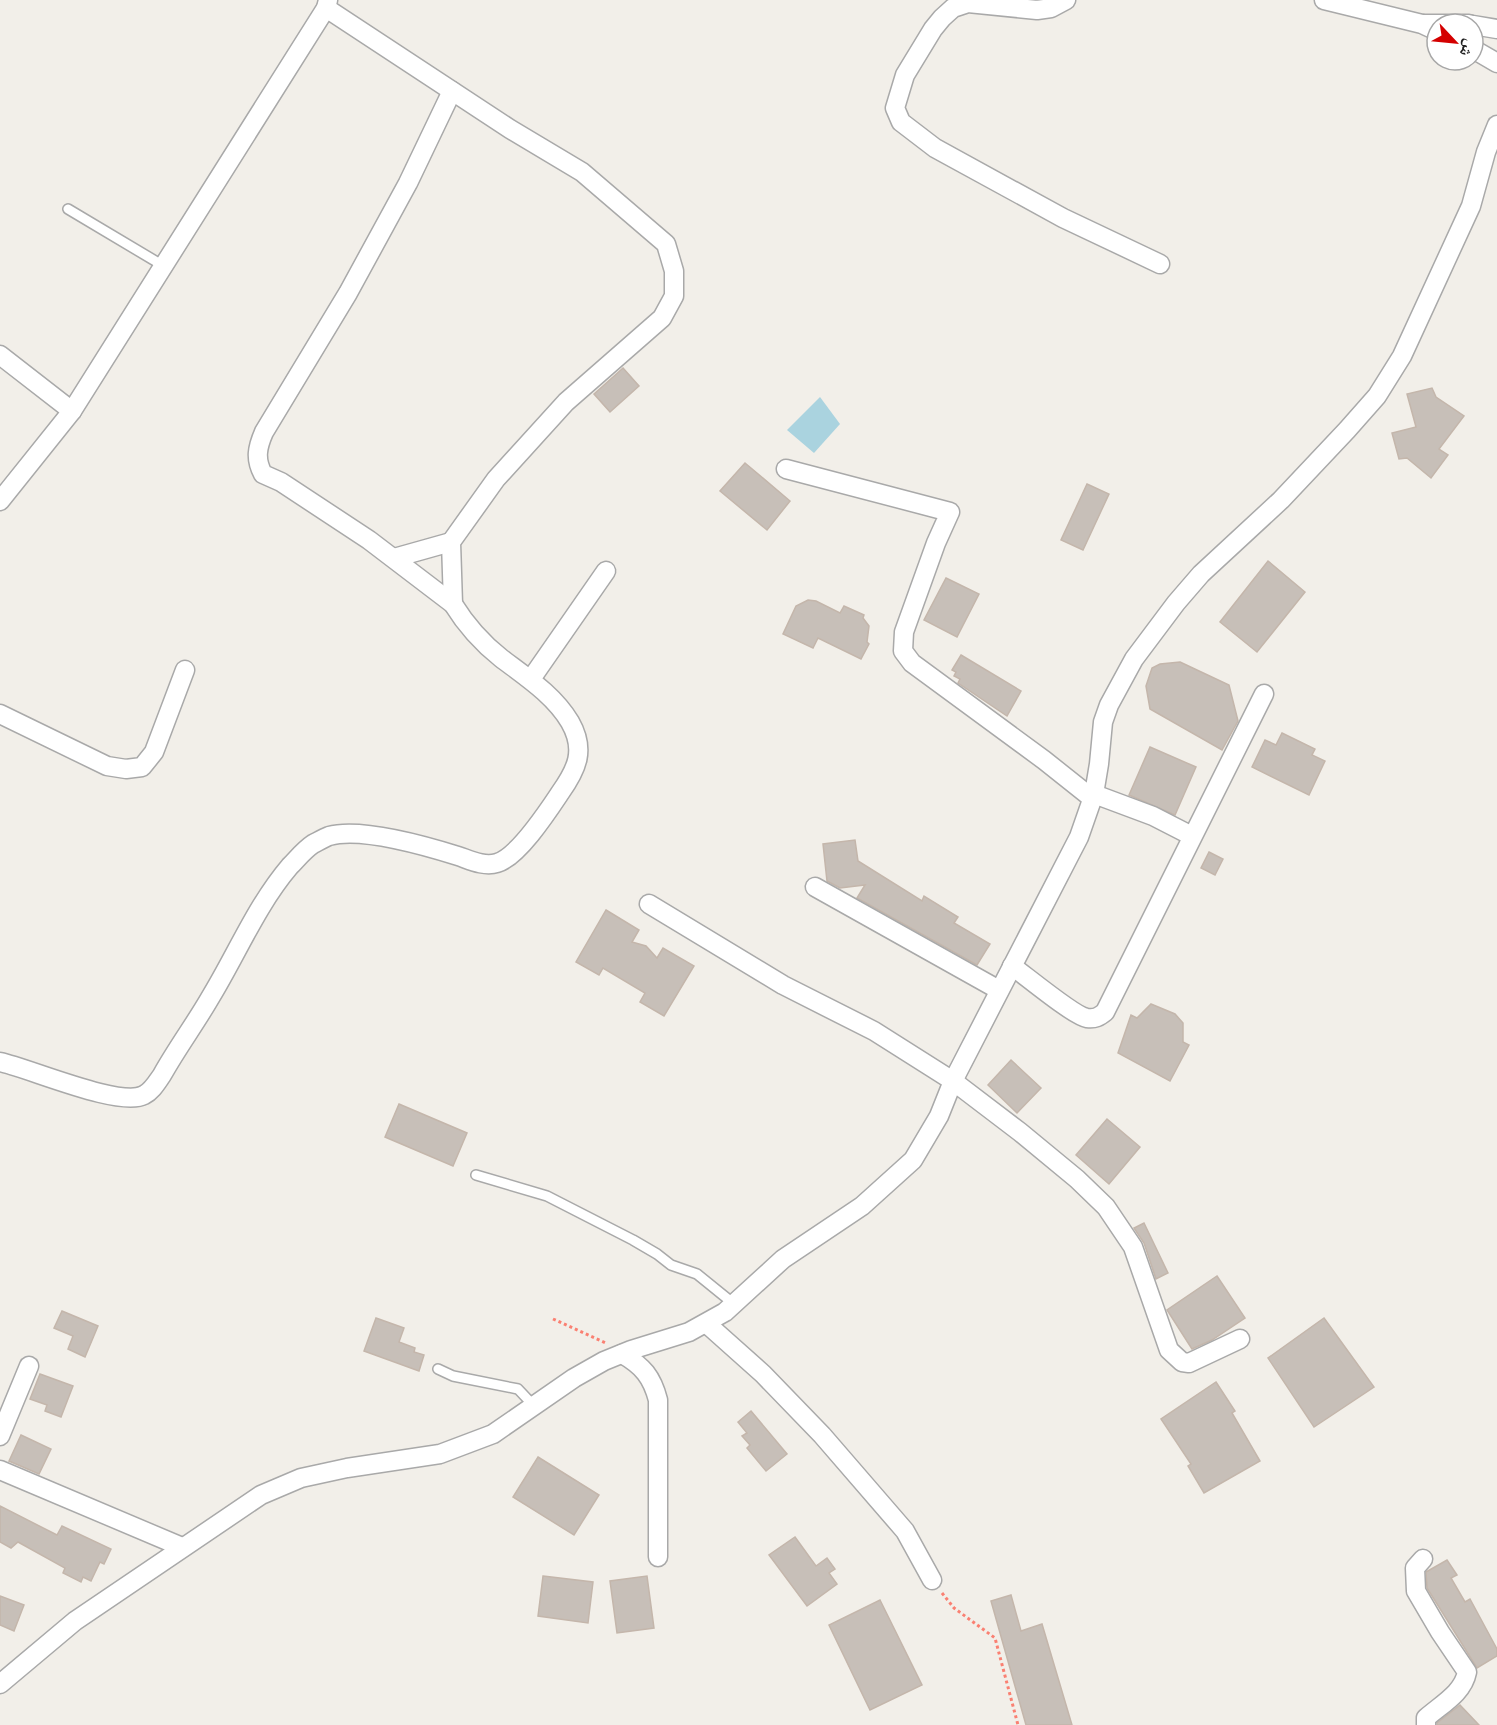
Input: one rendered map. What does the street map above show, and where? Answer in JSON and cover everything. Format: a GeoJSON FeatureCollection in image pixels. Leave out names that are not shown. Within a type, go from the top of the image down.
{"type":"FeatureCollection","features":[{"type":"Feature","properties":{"kind":"street"},"geometry":{"type":"LineString","coordinates":[[1066,0],[1051,8],[1037,10],[968,3],[953,8],[933,29],[905,75],[895,108],[901,122],[935,148],[1063,218],[1160,264]]}},
{"type":"Feature","properties":{"kind":"street"},"geometry":{"type":"LineString","coordinates":[[1324,0],[1425,26]]}},
{"type":"Feature","properties":{"kind":"street"},"geometry":{"type":"LineString","coordinates":[[0,501],[72,411],[327,4],[452,91],[582,172],[666,244],[674,271],[674,296],[662,318],[566,402],[496,479],[452,542],[453,604]]}},
{"type":"Feature","properties":{"kind":"street"},"geometry":{"type":"LineString","coordinates":[[0,1062],[92,1091],[134,1098],[143,1095],[154,1087],[211,997],[275,883],[311,845],[329,836],[364,834],[427,848],[475,862],[499,863],[522,844],[572,777],[579,757],[578,741],[563,711],[531,680],[482,640],[461,618],[453,604],[394,558],[281,482],[263,474],[257,457],[264,432],[348,293],[408,183],[452,91]]}},
{"type":"Feature","properties":{"kind":"street"},"geometry":{"type":"LineString","coordinates":[[0,1684],[75,1621],[261,1495],[301,1478],[455,1450],[493,1434],[594,1367],[622,1354],[707,1324],[734,1304],[783,1259],[862,1206],[913,1160],[939,1116],[953,1081],[1080,837],[1093,796],[1103,722],[1109,705],[1134,659],[1201,574],[1281,500],[1377,396],[1402,356],[1471,206],[1486,152],[1497,125]]}},
{"type":"Feature","properties":{"kind":"street"},"geometry":{"type":"LineString","coordinates":[[0,355],[72,411]]}},
{"type":"Feature","properties":{"kind":"street"},"geometry":{"type":"LineString","coordinates":[[786,469],[950,512],[936,543],[904,632],[903,651],[912,663],[1093,796],[1152,816],[1192,836]]}},
{"type":"Feature","properties":{"kind":"street"},"geometry":{"type":"LineString","coordinates":[[394,558],[452,542]]}},
{"type":"Feature","properties":{"kind":"street"},"geometry":{"type":"LineString","coordinates":[[531,680],[606,571]]}},
{"type":"Feature","properties":{"kind":"street"},"geometry":{"type":"LineString","coordinates":[[0,714],[107,766],[126,769],[142,767],[154,752],[185,670]]}},
{"type":"Feature","properties":{"kind":"street"},"geometry":{"type":"LineString","coordinates":[[1012,966],[1078,1014],[1087,1018],[1098,1017],[1105,1012],[1264,694]]}},
{"type":"Feature","properties":{"kind":"street"},"geometry":{"type":"LineString","coordinates":[[815,887],[999,990]]}},
{"type":"Feature","properties":{"kind":"street"},"geometry":{"type":"LineString","coordinates":[[649,904],[783,985],[874,1031],[953,1081],[1077,1179],[1106,1207],[1133,1246],[1148,1286],[1162,1336],[1173,1356],[1182,1362],[1189,1363],[1240,1339]]}},
{"type":"Feature","properties":{"kind":"street"},"geometry":{"type":"LineString","coordinates":[[707,1324],[763,1374],[822,1435],[905,1531],[932,1580]]}},
{"type":"Feature","properties":{"kind":"street"},"geometry":{"type":"LineString","coordinates":[[622,1354],[636,1362],[647,1373],[654,1384],[658,1400],[658,1557]]}},
{"type":"Feature","properties":{"kind":"street"},"geometry":{"type":"LineString","coordinates":[[0,1437],[29,1366]]}},
{"type":"Feature","properties":{"kind":"street"},"geometry":{"type":"LineString","coordinates":[[0,1470],[182,1547]]}},
{"type":"Feature","properties":{"kind":"street"},"geometry":{"type":"LineString","coordinates":[[1423,1559],[1415,1568],[1416,1591],[1467,1672],[1461,1689],[1426,1718],[1426,1725]]}},
{"type":"Feature","properties":{"kind":"lane"},"geometry":{"type":"LineString","coordinates":[[68,209],[162,265]]}},
{"type":"Feature","properties":{"kind":"lane"},"geometry":{"type":"LineString","coordinates":[[476,1176],[547,1196],[633,1240],[671,1265],[697,1274],[734,1304]]}},
{"type":"Feature","properties":{"kind":"lane"},"geometry":{"type":"LineString","coordinates":[[438,1370],[453,1376],[518,1389],[534,1406]]}},
{"type":"Feature","properties":{"kind":"path"},"geometry":{"type":"LineString","coordinates":[[553,1319],[603,1340],[622,1354]]}},
{"type":"Feature","properties":{"kind":"path"},"geometry":{"type":"LineString","coordinates":[[932,1580],[954,1608],[995,1638],[1018,1725]]}},
{"type":"Feature","properties":{"kind":"water"},"geometry":{"type":"Polygon","coordinates":[[[820,397],[840,424],[814,453],[787,430],[820,397]]]}},
{"type":"Feature","properties":{"kind":"building"},"geometry":{"type":"Polygon","coordinates":[[[623,368],[639,386],[610,412],[594,394],[623,368]]]}},
{"type":"Feature","properties":{"kind":"building"},"geometry":{"type":"Polygon","coordinates":[[[1432,388],[1436,397],[1464,416],[1439,449],[1448,455],[1431,478],[1407,458],[1399,459],[1392,433],[1416,427],[1407,394],[1432,388]]]}},
{"type":"Feature","properties":{"kind":"building"},"geometry":{"type":"Polygon","coordinates":[[[745,463],[790,501],[767,530],[720,491],[745,463]]]}},
{"type":"Feature","properties":{"kind":"building"},"geometry":{"type":"Polygon","coordinates":[[[1087,484],[1109,494],[1083,550],[1061,540],[1087,484]]]}},
{"type":"Feature","properties":{"kind":"building"},"geometry":{"type":"Polygon","coordinates":[[[1268,561],[1305,592],[1257,652],[1220,622],[1268,561]]]}},
{"type":"Feature","properties":{"kind":"building"},"geometry":{"type":"Polygon","coordinates":[[[946,578],[979,594],[957,637],[924,620],[946,578]]]}},
{"type":"Feature","properties":{"kind":"building"},"geometry":{"type":"Polygon","coordinates":[[[808,600],[816,601],[840,613],[844,606],[864,615],[863,618],[869,626],[867,642],[869,644],[861,659],[818,638],[813,648],[783,634],[796,606],[808,600]]]}},
{"type":"Feature","properties":{"kind":"building"},"geometry":{"type":"Polygon","coordinates":[[[961,655],[1021,691],[1007,716],[958,683],[960,679],[954,676],[956,672],[952,670],[961,655]]]}},
{"type":"Feature","properties":{"kind":"building"},"geometry":{"type":"Polygon","coordinates":[[[1180,662],[1229,685],[1238,721],[1222,750],[1150,709],[1146,686],[1152,668],[1160,664],[1180,662]]]}},
{"type":"Feature","properties":{"kind":"building"},"geometry":{"type":"Polygon","coordinates":[[[1282,733],[1315,749],[1312,755],[1325,761],[1309,795],[1252,767],[1265,740],[1276,745],[1282,733]]]}},
{"type":"Feature","properties":{"kind":"building"},"geometry":{"type":"Polygon","coordinates":[[[1150,747],[1196,767],[1175,815],[1129,795],[1150,747]]]}},
{"type":"Feature","properties":{"kind":"building"},"geometry":{"type":"Polygon","coordinates":[[[855,840],[858,861],[922,901],[924,896],[958,917],[954,923],[990,944],[977,965],[857,898],[865,885],[840,888],[827,881],[823,844],[855,840]]]}},
{"type":"Feature","properties":{"kind":"building"},"geometry":{"type":"Polygon","coordinates":[[[1209,852],[1223,859],[1215,875],[1201,868],[1209,852]]]}},
{"type":"Feature","properties":{"kind":"building"},"geometry":{"type":"Polygon","coordinates":[[[606,910],[639,930],[632,942],[646,946],[657,958],[663,948],[694,966],[664,1016],[640,1002],[645,993],[603,968],[599,975],[576,962],[606,910]]]}},
{"type":"Feature","properties":{"kind":"building"},"geometry":{"type":"Polygon","coordinates":[[[1151,1004],[1175,1014],[1183,1023],[1183,1042],[1189,1045],[1170,1081],[1118,1053],[1131,1015],[1137,1018],[1151,1004]]]}},
{"type":"Feature","properties":{"kind":"building"},"geometry":{"type":"Polygon","coordinates":[[[1011,1060],[1041,1088],[1017,1113],[988,1085],[1011,1060]]]}},
{"type":"Feature","properties":{"kind":"building"},"geometry":{"type":"Polygon","coordinates":[[[399,1104],[467,1133],[453,1166],[385,1137],[399,1104]]]}},
{"type":"Feature","properties":{"kind":"building"},"geometry":{"type":"Polygon","coordinates":[[[1107,1119],[1140,1147],[1109,1184],[1076,1155],[1107,1119]]]}},
{"type":"Feature","properties":{"kind":"building"},"geometry":{"type":"Polygon","coordinates":[[[1144,1223],[1168,1273],[1156,1279],[1144,1243],[1134,1228],[1144,1223]]]}},
{"type":"Feature","properties":{"kind":"building"},"geometry":{"type":"Polygon","coordinates":[[[1217,1276],[1245,1318],[1212,1340],[1192,1349],[1167,1310],[1217,1276]]]}},
{"type":"Feature","properties":{"kind":"building"},"geometry":{"type":"Polygon","coordinates":[[[62,1311],[98,1326],[85,1357],[68,1349],[73,1336],[54,1328],[62,1311]]]}},
{"type":"Feature","properties":{"kind":"building"},"geometry":{"type":"Polygon","coordinates":[[[376,1318],[404,1328],[399,1342],[415,1348],[414,1352],[424,1355],[419,1371],[364,1351],[376,1318]]]}},
{"type":"Feature","properties":{"kind":"building"},"geometry":{"type":"Polygon","coordinates":[[[1324,1318],[1374,1387],[1314,1427],[1268,1358],[1324,1318]]]}},
{"type":"Feature","properties":{"kind":"building"},"geometry":{"type":"Polygon","coordinates":[[[40,1374],[73,1386],[61,1417],[45,1411],[47,1405],[30,1399],[40,1374]]]}},
{"type":"Feature","properties":{"kind":"building"},"geometry":{"type":"Polygon","coordinates":[[[1216,1382],[1235,1411],[1232,1413],[1260,1461],[1204,1493],[1188,1466],[1191,1464],[1161,1419],[1216,1382]]]}},
{"type":"Feature","properties":{"kind":"building"},"geometry":{"type":"Polygon","coordinates":[[[751,1411],[787,1454],[766,1471],[747,1448],[750,1445],[742,1436],[747,1433],[738,1422],[751,1411]]]}},
{"type":"Feature","properties":{"kind":"building"},"geometry":{"type":"Polygon","coordinates":[[[21,1435],[51,1449],[39,1474],[9,1461],[21,1435]]]}},
{"type":"Feature","properties":{"kind":"building"},"geometry":{"type":"Polygon","coordinates":[[[538,1457],[599,1495],[574,1535],[513,1497],[538,1457]]]}},
{"type":"Feature","properties":{"kind":"building"},"geometry":{"type":"Polygon","coordinates":[[[0,1506],[57,1535],[62,1526],[111,1549],[104,1564],[100,1562],[91,1581],[83,1577],[81,1582],[63,1573],[65,1568],[18,1542],[11,1548],[0,1542],[0,1506]]]}},
{"type":"Feature","properties":{"kind":"building"},"geometry":{"type":"Polygon","coordinates":[[[795,1537],[816,1566],[827,1558],[835,1569],[829,1573],[837,1584],[807,1606],[769,1555],[795,1537]]]}},
{"type":"Feature","properties":{"kind":"building"},"geometry":{"type":"Polygon","coordinates":[[[1447,1560],[1457,1575],[1451,1578],[1465,1602],[1470,1599],[1497,1649],[1497,1656],[1477,1668],[1427,1588],[1426,1572],[1447,1560]]]}},
{"type":"Feature","properties":{"kind":"building"},"geometry":{"type":"Polygon","coordinates":[[[543,1576],[593,1582],[588,1623],[538,1616],[543,1576]]]}},
{"type":"Feature","properties":{"kind":"building"},"geometry":{"type":"Polygon","coordinates":[[[647,1576],[654,1628],[617,1633],[610,1581],[647,1576]]]}},
{"type":"Feature","properties":{"kind":"building"},"geometry":{"type":"Polygon","coordinates":[[[1011,1595],[1021,1631],[1042,1624],[1072,1725],[1026,1725],[991,1601],[1011,1595]]]}},
{"type":"Feature","properties":{"kind":"building"},"geometry":{"type":"Polygon","coordinates":[[[0,1596],[24,1605],[14,1631],[0,1625],[0,1596]]]}},
{"type":"Feature","properties":{"kind":"building"},"geometry":{"type":"Polygon","coordinates":[[[880,1600],[922,1685],[870,1710],[829,1625],[880,1600]]]}},
{"type":"Feature","properties":{"kind":"building"},"geometry":{"type":"Polygon","coordinates":[[[1460,1705],[1479,1725],[1437,1725],[1437,1723],[1460,1705]]]}}]}
